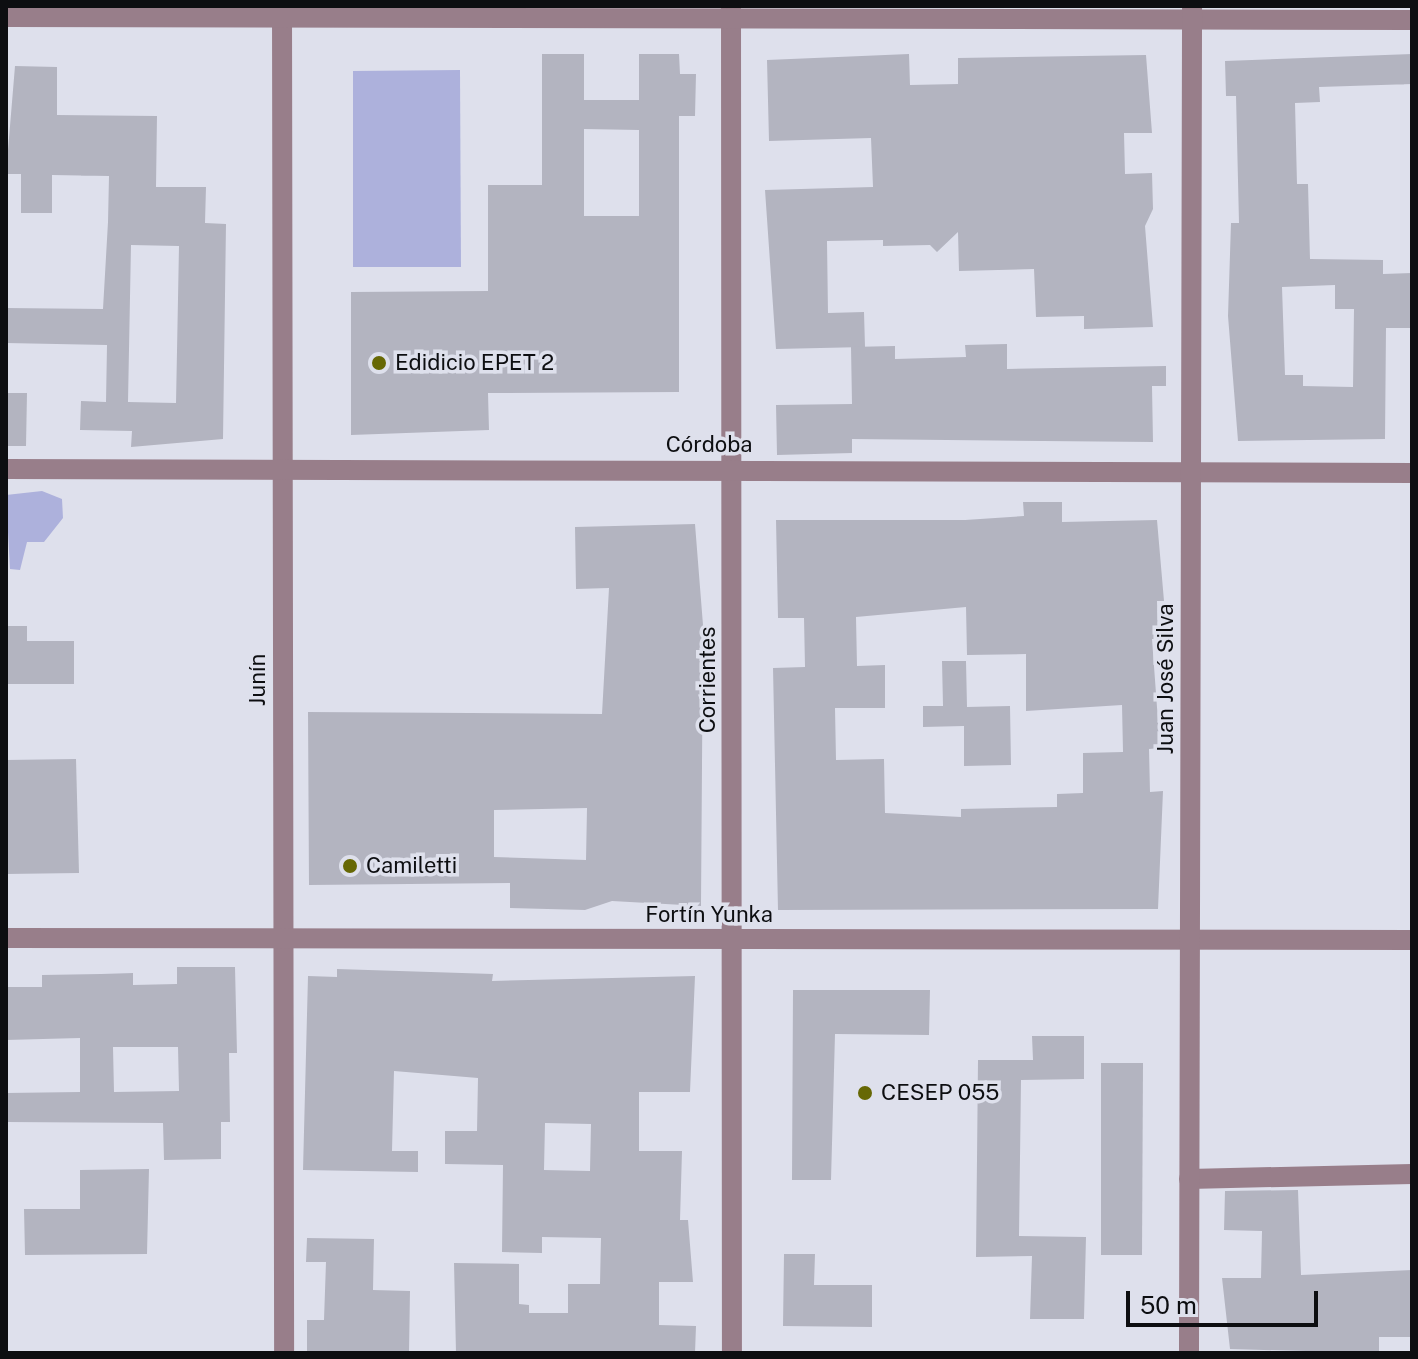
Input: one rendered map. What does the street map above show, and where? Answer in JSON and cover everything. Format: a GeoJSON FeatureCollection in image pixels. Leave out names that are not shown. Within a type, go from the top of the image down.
{"type":"FeatureCollection","features":[{"type":"Feature","properties":{"kind":"street"},"geometry":{"type":"LineString","coordinates":[[6,17],[731,12],[1192,13],[1412,20]]}},
{"type":"Feature","properties":{"kind":"street","name":"Corrientes"},"geometry":{"type":"LineString","coordinates":[[731,12],[732,1353]]}},
{"type":"Feature","properties":{"kind":"street","name":"Juan José Silva"},"geometry":{"type":"LineString","coordinates":[[1189,1353],[1192,13]]}},
{"type":"Feature","properties":{"kind":"street","name":"Junín"},"geometry":{"type":"LineString","coordinates":[[282,14],[284,1353]]}},
{"type":"Feature","properties":{"kind":"street","name":"Córdoba"},"geometry":{"type":"LineString","coordinates":[[6,469],[1412,473]]}},
{"type":"Feature","properties":{"kind":"street","name":"Fortín Yunka"},"geometry":{"type":"LineString","coordinates":[[6,938],[1412,940]]}},
{"type":"Feature","properties":{"kind":"street"},"geometry":{"type":"LineString","coordinates":[[1189,1179],[1412,1174]]}},
{"type":"Feature","properties":{"kind":"shaded area"},"geometry":{"type":"Polygon","coordinates":[[[460,70],[461,267],[353,267],[353,71],[460,70]]]}},
{"type":"Feature","properties":{"kind":"shaded area"},"geometry":{"type":"Polygon","coordinates":[[[42,491],[62,499],[63,518],[44,542],[27,542],[20,570],[10,569],[6,495],[42,491]]]}},
{"type":"Feature","properties":{"kind":"building"},"geometry":{"type":"Polygon","coordinates":[[[542,54],[584,54],[584,100],[639,100],[639,54],[679,54],[680,74],[696,74],[695,116],[679,116],[679,392],[488,393],[489,430],[351,435],[351,292],[488,291],[488,185],[542,185],[542,54]],[[584,129],[584,216],[639,216],[639,130],[584,129]]]}},
{"type":"Feature","properties":{"kind":"building"},"geometry":{"type":"Polygon","coordinates":[[[909,54],[910,85],[958,84],[958,58],[1146,55],[1152,133],[1124,133],[1125,174],[1152,173],[1153,209],[1145,226],[1153,327],[1084,329],[1084,316],[1036,317],[1034,269],[959,271],[958,232],[937,252],[930,245],[883,246],[883,240],[827,241],[828,313],[864,312],[865,347],[776,349],[765,190],[873,187],[871,138],[769,141],[767,60],[909,54]]]}},
{"type":"Feature","properties":{"kind":"building"},"geometry":{"type":"Polygon","coordinates":[[[1412,54],[1412,84],[1319,87],[1320,102],[1295,103],[1297,184],[1308,184],[1310,259],[1383,260],[1383,274],[1412,273],[1412,328],[1386,328],[1385,439],[1238,441],[1228,316],[1231,223],[1239,223],[1236,96],[1226,96],[1225,61],[1412,54]],[[1335,285],[1282,287],[1285,375],[1303,375],[1303,386],[1353,387],[1354,309],[1335,309],[1335,285]]]}},
{"type":"Feature","properties":{"kind":"building"},"geometry":{"type":"Polygon","coordinates":[[[15,66],[57,67],[57,115],[157,116],[156,187],[206,187],[205,223],[226,224],[223,439],[131,447],[132,431],[80,430],[81,401],[106,402],[107,345],[6,343],[6,308],[103,309],[109,176],[52,175],[52,213],[21,213],[21,174],[6,174],[15,66]],[[131,245],[128,402],[176,403],[179,246],[131,245]]]}},
{"type":"Feature","properties":{"kind":"building"},"geometry":{"type":"Polygon","coordinates":[[[1007,344],[1007,369],[1166,366],[1166,386],[1152,386],[1153,442],[852,439],[852,453],[777,455],[776,405],[852,404],[851,347],[895,346],[895,359],[966,357],[965,345],[1007,344]]]}},
{"type":"Feature","properties":{"kind":"building"},"geometry":{"type":"Polygon","coordinates":[[[6,393],[27,393],[26,446],[6,446],[6,393]]]}},
{"type":"Feature","properties":{"kind":"building"},"geometry":{"type":"Polygon","coordinates":[[[1023,502],[1062,502],[1062,522],[1157,520],[1164,601],[1157,601],[1158,639],[1152,639],[1160,748],[1149,749],[1150,792],[1163,791],[1158,909],[778,910],[773,668],[805,667],[804,618],[778,618],[776,520],[965,520],[1024,516],[1023,502]],[[966,607],[856,617],[857,666],[885,665],[885,708],[835,708],[836,760],[884,759],[885,813],[961,817],[961,809],[1057,807],[1057,794],[1083,793],[1083,753],[1123,752],[1122,705],[1026,711],[1026,654],[967,655],[966,607]]]}},
{"type":"Feature","properties":{"kind":"building"},"geometry":{"type":"Polygon","coordinates":[[[695,524],[703,625],[701,906],[612,901],[585,910],[510,908],[510,883],[309,885],[308,712],[602,714],[609,588],[576,589],[575,527],[695,524]],[[587,808],[494,810],[494,857],[586,860],[587,808]]]}},
{"type":"Feature","properties":{"kind":"building"},"geometry":{"type":"Polygon","coordinates":[[[6,626],[27,626],[27,641],[74,641],[74,684],[6,684],[6,626]]]}},
{"type":"Feature","properties":{"kind":"building"},"geometry":{"type":"Polygon","coordinates":[[[942,661],[966,661],[967,707],[1010,706],[1011,765],[964,766],[964,726],[923,727],[923,706],[943,706],[942,661]]]}},
{"type":"Feature","properties":{"kind":"building"},"geometry":{"type":"Polygon","coordinates":[[[76,759],[79,873],[6,874],[6,760],[76,759]]]}},
{"type":"Feature","properties":{"kind":"building"},"geometry":{"type":"Polygon","coordinates":[[[177,967],[235,967],[237,1053],[229,1053],[230,1122],[221,1122],[221,1159],[164,1160],[163,1123],[6,1122],[6,1093],[80,1092],[80,1038],[6,1040],[6,987],[42,987],[42,975],[133,973],[133,985],[177,984],[177,967]],[[113,1047],[114,1092],[179,1091],[178,1047],[113,1047]]]}},
{"type":"Feature","properties":{"kind":"building"},"geometry":{"type":"Polygon","coordinates":[[[337,969],[493,974],[492,981],[695,976],[690,1092],[639,1092],[639,1151],[682,1151],[680,1220],[688,1220],[693,1282],[659,1282],[659,1325],[696,1326],[695,1353],[456,1353],[454,1263],[519,1264],[519,1304],[529,1305],[529,1313],[568,1313],[568,1284],[600,1284],[601,1238],[542,1237],[542,1253],[502,1252],[503,1165],[445,1164],[445,1131],[477,1131],[478,1078],[394,1071],[392,1151],[418,1151],[418,1172],[303,1170],[308,976],[337,977],[337,969]],[[545,1123],[544,1170],[590,1171],[591,1124],[545,1123]]]}},
{"type":"Feature","properties":{"kind":"building"},"geometry":{"type":"Polygon","coordinates":[[[793,990],[930,990],[929,1035],[835,1034],[831,1180],[792,1180],[793,990]]]}},
{"type":"Feature","properties":{"kind":"building"},"geometry":{"type":"Polygon","coordinates":[[[1032,1036],[1084,1036],[1084,1079],[1021,1080],[1019,1236],[1086,1237],[1084,1319],[1030,1319],[1032,1256],[976,1257],[978,1060],[1033,1060],[1032,1036]]]}},
{"type":"Feature","properties":{"kind":"building"},"geometry":{"type":"Polygon","coordinates":[[[1101,1063],[1143,1063],[1142,1255],[1101,1255],[1101,1063]]]}},
{"type":"Feature","properties":{"kind":"building"},"geometry":{"type":"Polygon","coordinates":[[[149,1169],[147,1254],[25,1255],[24,1209],[80,1209],[80,1170],[149,1169]]]}},
{"type":"Feature","properties":{"kind":"building"},"geometry":{"type":"Polygon","coordinates":[[[1298,1190],[1301,1275],[1412,1270],[1412,1337],[1379,1337],[1379,1353],[1230,1349],[1222,1278],[1261,1278],[1262,1231],[1224,1230],[1225,1191],[1298,1190]]]}},
{"type":"Feature","properties":{"kind":"building"},"geometry":{"type":"Polygon","coordinates":[[[307,1238],[374,1239],[373,1290],[410,1291],[409,1353],[307,1353],[307,1320],[324,1320],[326,1262],[306,1262],[307,1238]]]}},
{"type":"Feature","properties":{"kind":"building"},"geometry":{"type":"Polygon","coordinates":[[[784,1254],[815,1254],[814,1285],[872,1285],[872,1327],[783,1326],[784,1254]]]}},
{"type":"Feature","properties":{"kind":"place","name":"Edidicio EPET 2"},"geometry":{"type":"Point","coordinates":[379,363]}},
{"type":"Feature","properties":{"kind":"place","name":"Camiletti"},"geometry":{"type":"Point","coordinates":[350,866]}},
{"type":"Feature","properties":{"kind":"place","name":"CESEP 055"},"geometry":{"type":"Point","coordinates":[865,1093]}}]}
